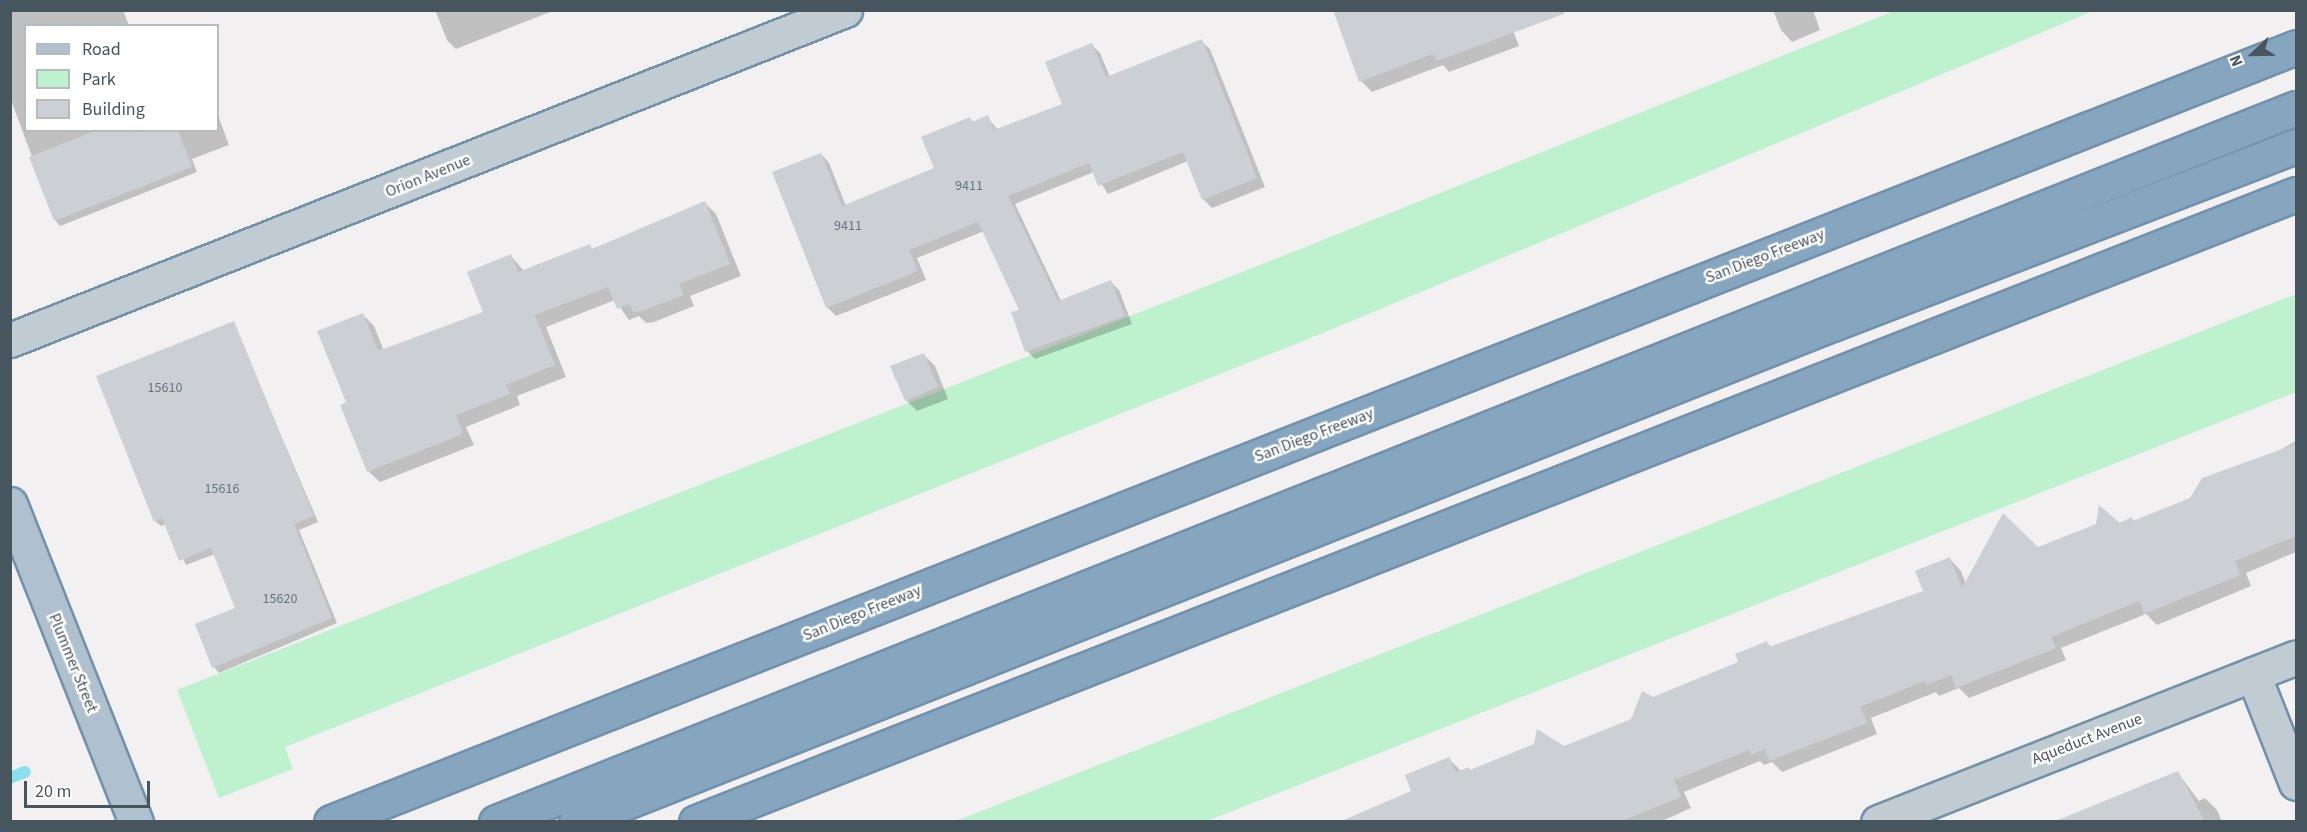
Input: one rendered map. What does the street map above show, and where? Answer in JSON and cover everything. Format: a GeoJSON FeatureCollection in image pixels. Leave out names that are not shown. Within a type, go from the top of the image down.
{"type":"FeatureCollection","features":[{"type":"Feature","properties":{"kind":"highway","name":"San Diego Freeway"},"geometry":{"type":"LineString","coordinates":[[331,822],[2296,47]]}},
{"type":"Feature","properties":{"kind":"highway"},"geometry":{"type":"LineString","coordinates":[[496,822],[2296,108]]}},
{"type":"Feature","properties":{"kind":"highway"},"geometry":{"type":"LineString","coordinates":[[576,822],[1654,394],[2296,146]]}},
{"type":"Feature","properties":{"kind":"highway"},"geometry":{"type":"LineString","coordinates":[[696,822],[2296,194]]}},
{"type":"Feature","properties":{"kind":"main road","name":"Plummer Street"},"geometry":{"type":"LineString","coordinates":[[10,504],[136,822]]}},
{"type":"Feature","properties":{"kind":"street","name":"Orion Avenue"},"geometry":{"type":"LineString","coordinates":[[10,340],[845,10]]}},
{"type":"Feature","properties":{"kind":"street","name":"Aqueduct Avenue"},"geometry":{"type":"LineString","coordinates":[[1878,822],[2296,657]]}},
{"type":"Feature","properties":{"kind":"street"},"geometry":{"type":"LineString","coordinates":[[2253,674],[2296,783]]}},
{"type":"Feature","properties":{"kind":"green space"},"geometry":{"type":"Polygon","coordinates":[[[1894,11],[2093,11],[1318,335],[285,747],[293,769],[219,798],[177,690],[1298,250],[1894,11]]]}},
{"type":"Feature","properties":{"kind":"green space"},"geometry":{"type":"Polygon","coordinates":[[[2296,294],[2296,392],[1207,821],[956,821],[2296,294]]]}},
{"type":"Feature","properties":{"kind":"building"},"geometry":{"type":"Polygon","coordinates":[[[1333,10],[1563,10],[1564,14],[1437,61],[1433,54],[1359,82],[1333,10]]]}},
{"type":"Feature","properties":{"kind":"building"},"geometry":{"type":"Polygon","coordinates":[[[1202,39],[1257,178],[1202,200],[1183,152],[1098,186],[1089,163],[1008,196],[1058,301],[1111,280],[1125,316],[1025,352],[1011,312],[1019,310],[978,222],[909,250],[918,271],[826,308],[772,172],[821,153],[842,206],[934,168],[921,137],[970,117],[972,122],[988,115],[994,130],[1062,104],[1045,62],[1092,43],[1106,77],[1202,39]]]}},
{"type":"Feature","properties":{"kind":"building"},"geometry":{"type":"Polygon","coordinates":[[[92,132],[179,132],[192,167],[54,221],[29,157],[92,132]]]}},
{"type":"Feature","properties":{"kind":"building"},"geometry":{"type":"Polygon","coordinates":[[[705,201],[730,264],[679,284],[684,295],[642,311],[633,312],[630,304],[617,309],[608,287],[535,315],[555,365],[506,385],[510,394],[456,415],[463,434],[367,472],[340,405],[346,402],[317,331],[363,313],[378,351],[483,312],[467,272],[511,254],[518,272],[590,244],[592,249],[705,201]]]}},
{"type":"Feature","properties":{"kind":"building"},"geometry":{"type":"Polygon","coordinates":[[[234,321],[314,516],[294,524],[332,618],[212,668],[195,624],[235,608],[211,548],[179,561],[162,518],[154,522],[96,376],[234,321]]]}},
{"type":"Feature","properties":{"kind":"building"},"geometry":{"type":"Polygon","coordinates":[[[924,353],[938,387],[905,401],[890,366],[924,353]]]}},
{"type":"Feature","properties":{"kind":"building"},"geometry":{"type":"Polygon","coordinates":[[[2296,444],[2296,536],[2235,561],[2240,575],[2144,614],[2139,601],[2051,637],[2056,648],[1956,688],[1951,675],[1927,685],[1925,681],[1860,707],[1867,723],[1769,761],[1765,749],[1751,755],[1749,750],[1674,780],[1681,797],[1619,822],[1339,822],[1411,791],[1405,775],[1449,757],[1456,772],[1469,767],[1470,770],[1534,744],[1537,729],[1564,746],[1631,719],[1642,691],[1653,697],[1738,662],[1735,654],[1767,641],[1769,647],[1923,591],[1915,571],[1950,557],[1962,588],[2003,513],[2038,547],[2096,524],[2099,505],[2120,523],[2132,517],[2133,521],[2190,498],[2202,478],[2296,444]]]}},
{"type":"Feature","properties":{"kind":"building"},"geometry":{"type":"Polygon","coordinates":[[[2178,771],[2205,822],[2058,822],[2058,820],[2178,771]]]}},
{"type":"Feature","properties":{"kind":"waterway"},"geometry":{"type":"LineString","coordinates":[[10,778],[25,772]]}}]}
